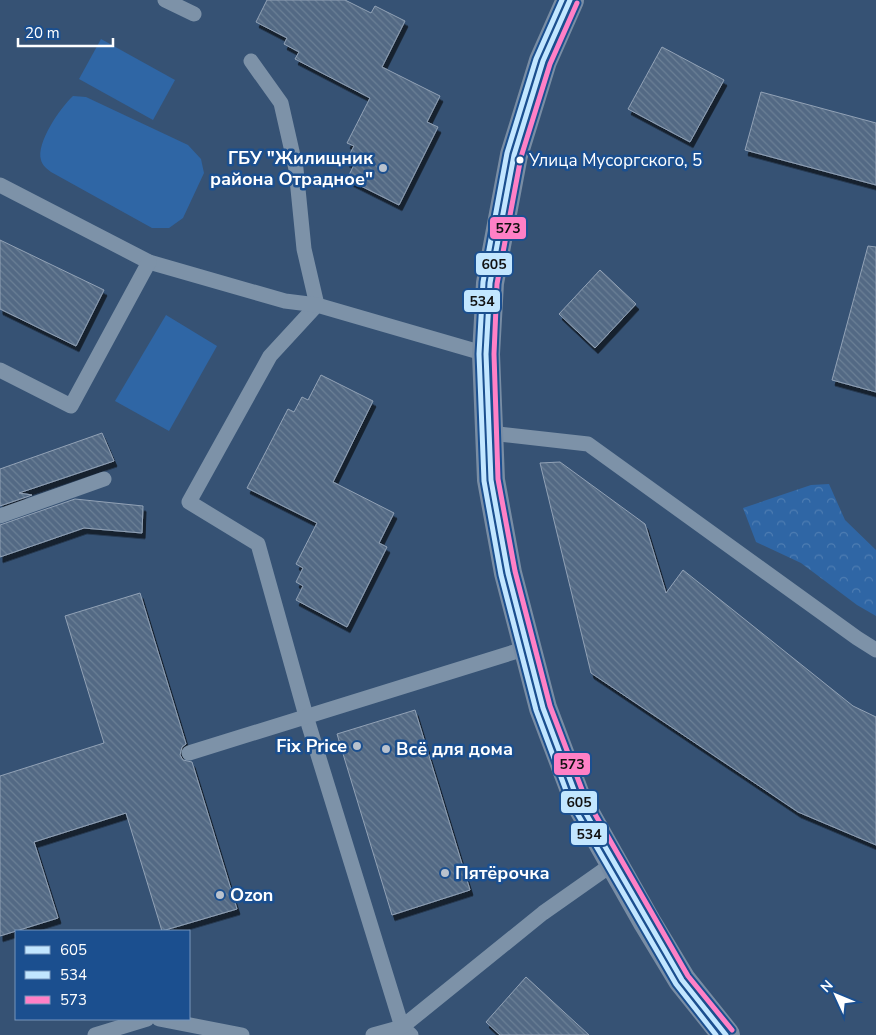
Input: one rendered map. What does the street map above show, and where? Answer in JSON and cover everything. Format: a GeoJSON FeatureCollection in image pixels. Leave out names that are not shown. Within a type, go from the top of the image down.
{"type":"FeatureCollection","features":[{"type":"Feature","properties":{"kind":"street"},"geometry":{"type":"LineString","coordinates":[[570,0],[543,61],[514,155],[490,283],[486,354],[491,480],[508,573],[543,708],[577,798],[682,980],[726,1035]]}},
{"type":"Feature","properties":{"kind":"lane"},"geometry":{"type":"LineString","coordinates":[[165,0],[194,14]]}},
{"type":"Feature","properties":{"kind":"lane"},"geometry":{"type":"LineString","coordinates":[[251,61],[281,103],[296,169],[304,249],[317,305]]}},
{"type":"Feature","properties":{"kind":"lane"},"geometry":{"type":"LineString","coordinates":[[0,185],[149,262],[285,302],[317,305],[486,354]]}},
{"type":"Feature","properties":{"kind":"lane"},"geometry":{"type":"LineString","coordinates":[[0,370],[71,406],[149,262]]}},
{"type":"Feature","properties":{"kind":"lane"},"geometry":{"type":"LineString","coordinates":[[317,305],[270,356],[189,502],[258,544],[306,716],[407,1031]]}},
{"type":"Feature","properties":{"kind":"lane"},"geometry":{"type":"LineString","coordinates":[[490,433],[588,444],[876,650]]}},
{"type":"Feature","properties":{"kind":"lane"},"geometry":{"type":"LineString","coordinates":[[0,516],[104,479]]}},
{"type":"Feature","properties":{"kind":"lane"},"geometry":{"type":"LineString","coordinates":[[189,753],[527,648]]}},
{"type":"Feature","properties":{"kind":"lane"},"geometry":{"type":"LineString","coordinates":[[373,1035],[407,1031],[543,912],[614,863]]}},
{"type":"Feature","properties":{"kind":"lane"},"geometry":{"type":"LineString","coordinates":[[95,1035],[144,1020]]}},
{"type":"Feature","properties":{"kind":"lane"},"geometry":{"type":"LineString","coordinates":[[164,1020],[242,1035]]}},
{"type":"Feature","properties":{"kind":"green space"},"geometry":{"type":"Polygon","coordinates":[[[101,39],[175,80],[153,120],[79,79],[101,39]]]}},
{"type":"Feature","properties":{"kind":"green space"},"geometry":{"type":"Polygon","coordinates":[[[73,96],[86,97],[188,145],[201,159],[204,173],[183,218],[169,228],[152,228],[45,167],[40,153],[42,145],[50,126],[73,96]]]}},
{"type":"Feature","properties":{"kind":"green space"},"geometry":{"type":"Polygon","coordinates":[[[166,315],[217,346],[169,431],[115,401],[166,315]]]}},
{"type":"Feature","properties":{"kind":"green space"},"geometry":{"type":"Polygon","coordinates":[[[829,484],[845,520],[876,550],[876,616],[857,605],[801,563],[756,542],[743,508],[811,485],[829,484]]]}},
{"type":"Feature","properties":{"kind":"building"},"geometry":{"type":"Polygon","coordinates":[[[267,0],[345,0],[371,13],[375,6],[405,21],[382,67],[440,96],[427,122],[438,127],[399,205],[347,179],[354,165],[346,161],[354,146],[347,143],[370,98],[295,59],[299,52],[284,44],[287,38],[256,22],[267,0]]]}},
{"type":"Feature","properties":{"kind":"building"},"geometry":{"type":"Polygon","coordinates":[[[662,47],[724,80],[690,142],[628,109],[662,47]]]}},
{"type":"Feature","properties":{"kind":"building"},"geometry":{"type":"Polygon","coordinates":[[[761,92],[876,123],[876,185],[745,150],[761,92]]]}},
{"type":"Feature","properties":{"kind":"building"},"geometry":{"type":"Polygon","coordinates":[[[0,240],[104,290],[76,346],[0,309],[0,240]]]}},
{"type":"Feature","properties":{"kind":"building"},"geometry":{"type":"Polygon","coordinates":[[[868,246],[876,247],[876,392],[832,380],[868,246]]]}},
{"type":"Feature","properties":{"kind":"building"},"geometry":{"type":"Polygon","coordinates":[[[600,270],[636,304],[595,348],[559,314],[600,270]]]}},
{"type":"Feature","properties":{"kind":"building"},"geometry":{"type":"Polygon","coordinates":[[[321,375],[373,401],[333,482],[394,513],[379,543],[387,547],[347,627],[296,600],[303,586],[296,582],[303,568],[296,564],[317,523],[247,488],[288,409],[294,412],[302,397],[308,400],[321,375]]]}},
{"type":"Feature","properties":{"kind":"building"},"geometry":{"type":"Polygon","coordinates":[[[102,433],[114,461],[19,493],[32,495],[0,506],[0,469],[102,433]]]}},
{"type":"Feature","properties":{"kind":"building"},"geometry":{"type":"Polygon","coordinates":[[[560,462],[645,524],[666,593],[683,570],[853,706],[876,717],[876,845],[798,812],[591,673],[540,463],[560,462]]]}},
{"type":"Feature","properties":{"kind":"building"},"geometry":{"type":"Polygon","coordinates":[[[75,499],[143,506],[142,533],[84,528],[0,557],[0,525],[75,499]]]}},
{"type":"Feature","properties":{"kind":"building"},"geometry":{"type":"Polygon","coordinates":[[[140,593],[186,744],[182,747],[180,755],[183,760],[192,762],[237,909],[162,930],[126,813],[34,842],[58,918],[0,936],[0,776],[104,743],[65,616],[140,593]]]}},
{"type":"Feature","properties":{"kind":"building"},"geometry":{"type":"Polygon","coordinates":[[[415,710],[470,890],[392,915],[337,734],[415,710]]]}},
{"type":"Feature","properties":{"kind":"building"},"geometry":{"type":"Polygon","coordinates":[[[526,977],[589,1035],[500,1035],[486,1022],[526,977]]]}},
{"type":"Feature","properties":{"kind":"transit line","name":"534"},"geometry":{"type":"LineString","coordinates":[[562,0],[536,59],[507,153],[483,282],[479,354],[484,481],[501,575],[536,710],[570,801],[676,984],[716,1035]]}},
{"type":"Feature","properties":{"kind":"transit line","name":"605"},"geometry":{"type":"LineString","coordinates":[[570,0],[543,61],[514,155],[490,283],[486,354],[491,480],[508,573],[543,708],[577,798],[682,980],[726,1035]]}},
{"type":"Feature","properties":{"kind":"transit line","name":"573"},"geometry":{"type":"LineString","coordinates":[[577,3],[550,64],[521,157],[497,284],[494,354],[498,479],[515,571],[550,706],[584,795],[688,976],[732,1030]]}},
{"type":"Feature","properties":{"kind":"place","name":"Улица Мусоргского, 5"},"geometry":{"type":"Point","coordinates":[520,160]}},
{"type":"Feature","properties":{"kind":"place","name":"ГБУ \"Жилищник района Отрадное\""},"geometry":{"type":"Point","coordinates":[383,168]}},
{"type":"Feature","properties":{"kind":"place","name":"Fix Price"},"geometry":{"type":"Point","coordinates":[357,746]}},
{"type":"Feature","properties":{"kind":"place","name":"Всё для дома"},"geometry":{"type":"Point","coordinates":[386,749]}},
{"type":"Feature","properties":{"kind":"place","name":"Пятёрочка"},"geometry":{"type":"Point","coordinates":[445,873]}},
{"type":"Feature","properties":{"kind":"place","name":"Ozon"},"geometry":{"type":"Point","coordinates":[220,895]}}]}
